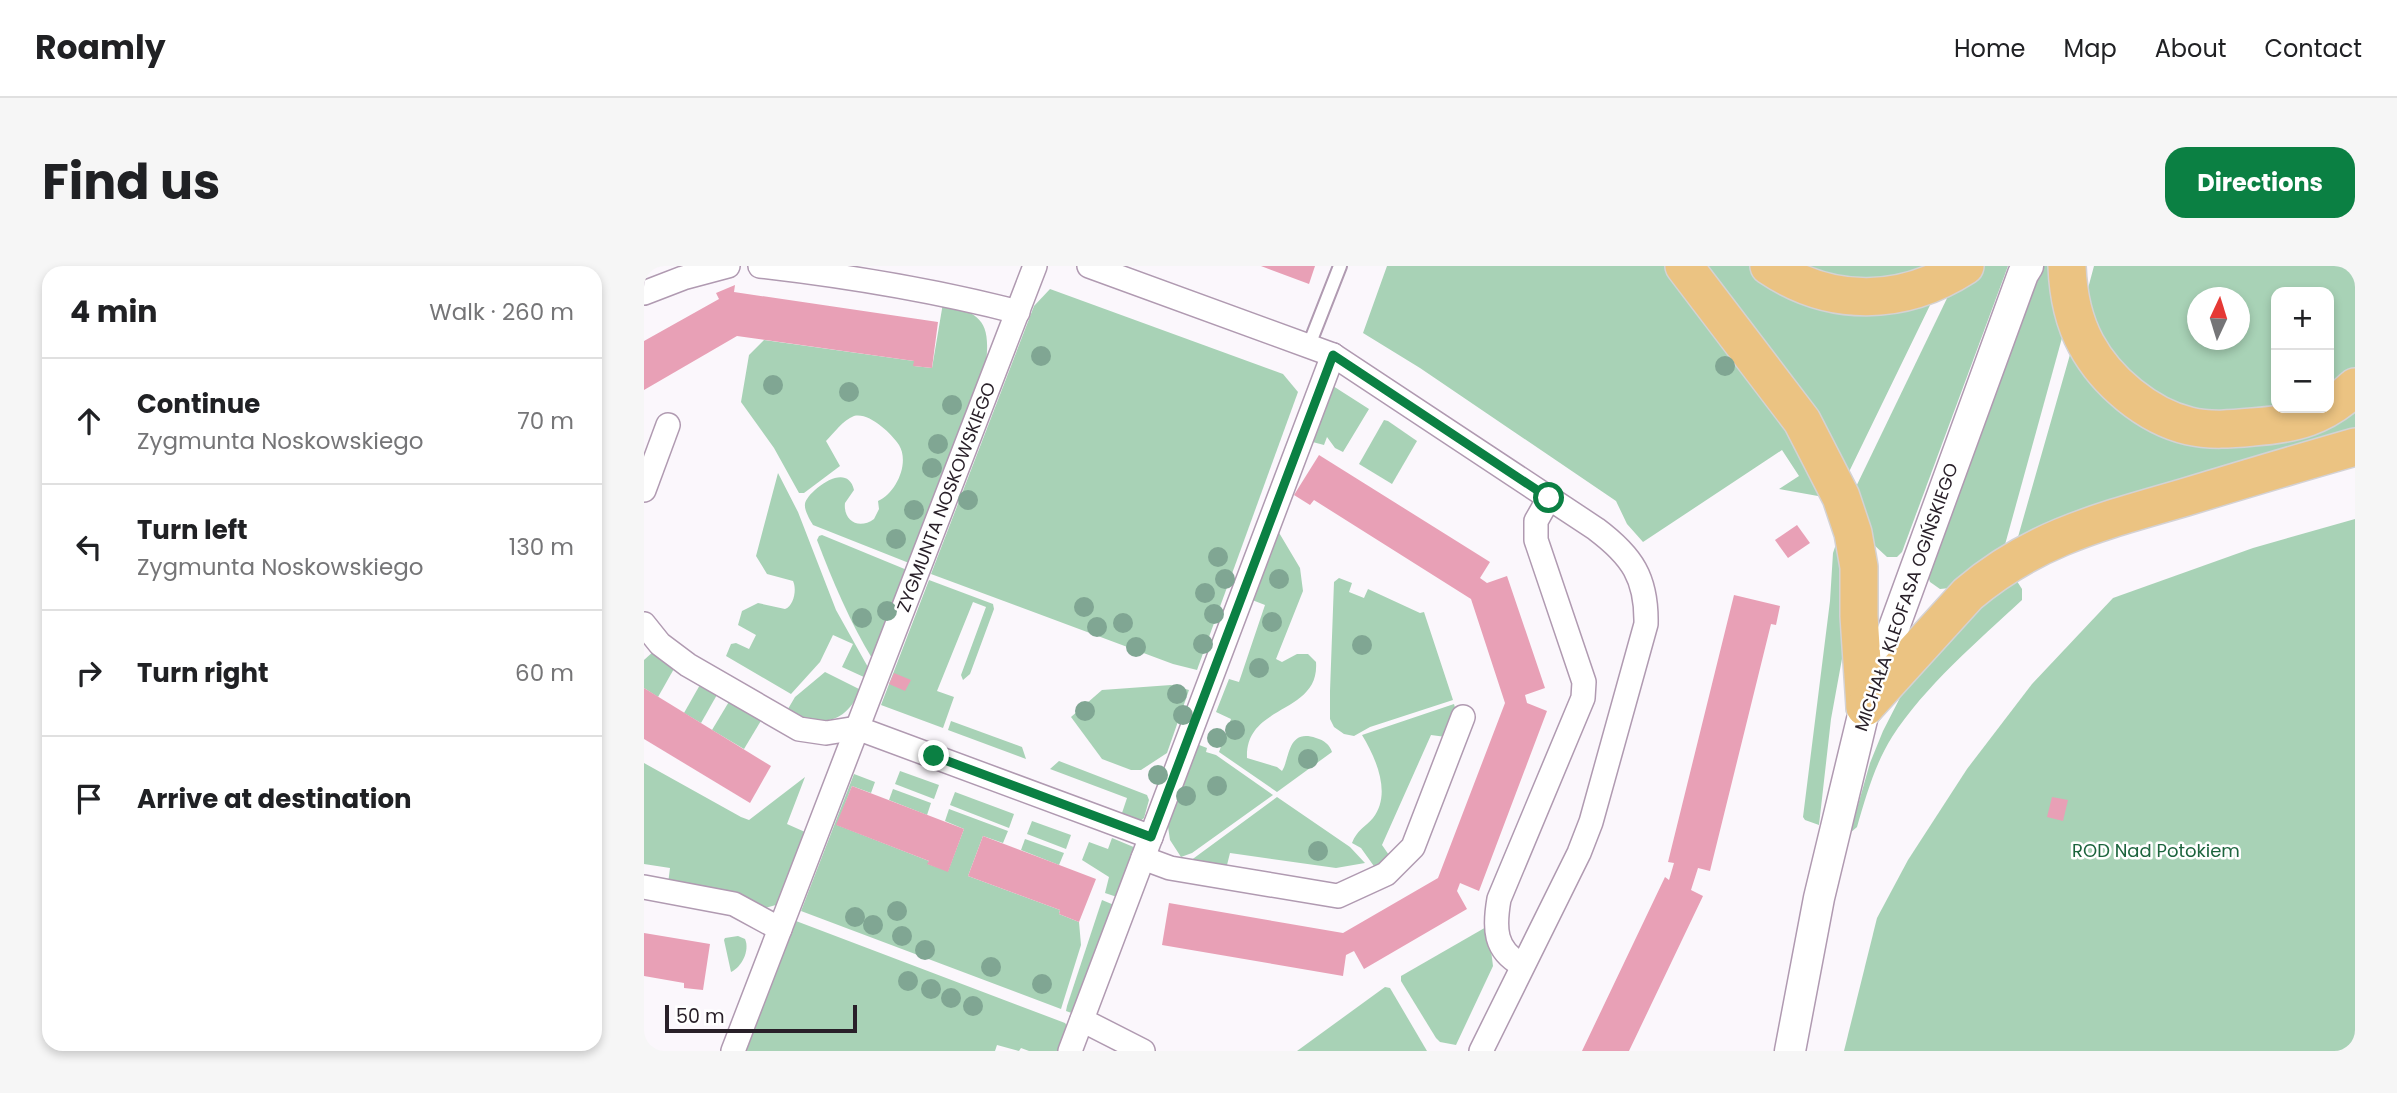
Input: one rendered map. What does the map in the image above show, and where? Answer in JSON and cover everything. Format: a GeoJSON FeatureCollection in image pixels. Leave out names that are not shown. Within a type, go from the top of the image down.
{"type":"FeatureCollection","features":[{"type":"Feature","properties":{"kind":"main road"},"geometry":{"type":"LineString","coordinates":[[1684,266],[1802,421],[1841,497],[1853,533],[1859,567],[1865,707]]}},
{"type":"Feature","properties":{"kind":"main road"},"geometry":{"type":"LineString","coordinates":[[1769,266],[1811,288],[1847,297],[1867,298],[1907,293],[1940,280],[1965,266]]}},
{"type":"Feature","properties":{"kind":"main road"},"geometry":{"type":"LineString","coordinates":[[2067,266],[2074,316],[2086,344],[2113,380],[2129,395],[2169,419],[2188,426],[2226,429],[2290,423],[2312,417],[2329,408],[2355,387]]}},
{"type":"Feature","properties":{"kind":"main road"},"geometry":{"type":"LineString","coordinates":[[1865,707],[1968,594],[1987,578],[2041,545],[2095,523],[2355,447]]}},
{"type":"Feature","properties":{"kind":"street"},"geometry":{"type":"LineString","coordinates":[[644,293],[683,278],[728,266]]}},
{"type":"Feature","properties":{"kind":"street"},"geometry":{"type":"LineString","coordinates":[[760,266],[823,273],[950,296],[1018,312]]}},
{"type":"Feature","properties":{"kind":"street","name":"ZYGMUNTA NOSKOWSKIEGO"},"geometry":{"type":"LineString","coordinates":[[733,1051],[1035,266]]}},
{"type":"Feature","properties":{"kind":"street"},"geometry":{"type":"LineString","coordinates":[[1090,266],[1333,355],[1606,536],[1631,560],[1646,600],[1646,624],[1591,822],[1579,853],[1481,1051]]}},
{"type":"Feature","properties":{"kind":"street","name":"MICHAŁA KLEOFASA OGIŃSKIEGO"},"geometry":{"type":"LineString","coordinates":[[1790,1051],[1819,898],[1865,707],[2025,269]]}},
{"type":"Feature","properties":{"kind":"street"},"geometry":{"type":"LineString","coordinates":[[1070,1051],[1333,355]]}},
{"type":"Feature","properties":{"kind":"street"},"geometry":{"type":"LineString","coordinates":[[644,491],[668,425]]}},
{"type":"Feature","properties":{"kind":"street"},"geometry":{"type":"LineString","coordinates":[[1522,965],[1510,959],[1502,950],[1496,914],[1499,899],[1583,698],[1584,682],[1536,540],[1536,521],[1549,498]]}},
{"type":"Feature","properties":{"kind":"street"},"geometry":{"type":"LineString","coordinates":[[644,624],[660,644],[688,665],[799,729],[826,733],[857,728],[1147,847],[1170,868],[1338,896],[1386,874],[1413,847],[1463,718]]}},
{"type":"Feature","properties":{"kind":"street"},"geometry":{"type":"LineString","coordinates":[[644,887],[734,904],[780,929]]}},
{"type":"Feature","properties":{"kind":"street"},"geometry":{"type":"LineString","coordinates":[[1082,1020],[1143,1051]]}},
{"type":"Feature","properties":{"kind":"lane"},"geometry":{"type":"LineString","coordinates":[[1309,345],[1339,266]]}},
{"type":"Feature","properties":{"kind":"green space"},"geometry":{"type":"Polygon","coordinates":[[[1387,266],[1668,266],[1779,410],[1829,498],[1779,489],[1799,476],[1782,450],[1643,542],[1627,524],[1616,501],[1420,368],[1363,333],[1387,266]]]}},
{"type":"Feature","properties":{"kind":"green space"},"geometry":{"type":"Polygon","coordinates":[[[1699,266],[1749,266],[1755,271],[1934,297],[1846,478],[1699,266]]]}},
{"type":"Feature","properties":{"kind":"green space"},"geometry":{"type":"Polygon","coordinates":[[[1791,266],[1941,266],[1886,285],[1791,266]]]}},
{"type":"Feature","properties":{"kind":"green space"},"geometry":{"type":"Polygon","coordinates":[[[1984,266],[2008,266],[1902,552],[1897,557],[1887,557],[1873,544],[1853,493],[1951,290],[1984,266]]]}},
{"type":"Feature","properties":{"kind":"green space"},"geometry":{"type":"Polygon","coordinates":[[[2042,266],[2053,266],[2065,327],[2003,552],[1950,588],[1940,589],[1930,582],[1928,576],[2042,266]]]}},
{"type":"Feature","properties":{"kind":"green space"},"geometry":{"type":"Polygon","coordinates":[[[2094,266],[2355,266],[2355,369],[2334,388],[2334,287],[2271,287],[2271,408],[2190,415],[2120,372],[2083,307],[2094,266]]]}},
{"type":"Feature","properties":{"kind":"green space"},"geometry":{"type":"Polygon","coordinates":[[[1050,289],[1283,374],[1298,392],[1197,670],[1173,664],[931,574],[1034,306],[1050,289]]]}},
{"type":"Feature","properties":{"kind":"green space"},"geometry":{"type":"Polygon","coordinates":[[[943,303],[966,311],[980,321],[987,337],[986,363],[909,563],[813,525],[805,509],[807,499],[819,487],[827,481],[844,478],[850,481],[854,490],[845,503],[849,519],[863,524],[874,519],[879,509],[878,501],[895,485],[902,469],[902,452],[885,429],[866,417],[854,416],[846,420],[826,441],[840,466],[804,493],[799,493],[774,448],[741,402],[749,355],[764,340],[914,361],[914,366],[932,368],[943,303]]]}},
{"type":"Feature","properties":{"kind":"green space"},"geometry":{"type":"Polygon","coordinates":[[[2073,344],[2143,419],[2271,410],[2271,413],[2334,413],[2334,405],[2355,404],[2355,434],[2016,544],[2073,344]]]}},
{"type":"Feature","properties":{"kind":"green space"},"geometry":{"type":"Polygon","coordinates":[[[1333,386],[1369,409],[1343,452],[1335,448],[1327,437],[1324,445],[1305,440],[1333,386]]]}},
{"type":"Feature","properties":{"kind":"green space"},"geometry":{"type":"Polygon","coordinates":[[[1384,420],[1417,441],[1392,484],[1359,464],[1384,420]]]}},
{"type":"Feature","properties":{"kind":"green space"},"geometry":{"type":"Polygon","coordinates":[[[778,473],[798,512],[836,610],[869,669],[866,678],[842,667],[853,644],[833,635],[820,662],[791,694],[726,656],[731,644],[736,643],[749,649],[756,635],[738,625],[742,611],[758,603],[785,609],[794,597],[793,581],[767,574],[756,556],[778,473]]]}},
{"type":"Feature","properties":{"kind":"green space","name":"ROD Nad Potokiem"},"geometry":{"type":"Polygon","coordinates":[[[2355,519],[2355,1051],[1844,1051],[1877,918],[1908,860],[1967,769],[2032,684],[2113,598],[2253,548],[2355,519]]]}},
{"type":"Feature","properties":{"kind":"green space"},"geometry":{"type":"Polygon","coordinates":[[[1278,531],[1300,568],[1303,591],[1276,659],[1282,662],[1297,654],[1308,654],[1316,662],[1314,679],[1307,692],[1258,727],[1250,740],[1247,758],[1282,771],[1291,746],[1300,737],[1307,736],[1324,741],[1332,752],[1277,792],[1219,752],[1231,719],[1216,712],[1229,679],[1239,682],[1265,605],[1247,598],[1278,531]]]}},
{"type":"Feature","properties":{"kind":"green space"},"geometry":{"type":"Polygon","coordinates":[[[822,535],[907,570],[873,660],[829,571],[817,540],[822,535]]]}},
{"type":"Feature","properties":{"kind":"green space"},"geometry":{"type":"Polygon","coordinates":[[[1839,535],[1850,615],[1831,719],[1819,825],[1803,817],[1830,601],[1833,553],[1839,535]]]}},
{"type":"Feature","properties":{"kind":"green space"},"geometry":{"type":"Polygon","coordinates":[[[2013,575],[2022,589],[2022,600],[1953,665],[1905,718],[1881,758],[1857,827],[1850,833],[1870,763],[1883,731],[1924,657],[2013,575]]]}},
{"type":"Feature","properties":{"kind":"green space"},"geometry":{"type":"Polygon","coordinates":[[[1339,578],[1352,583],[1349,592],[1364,598],[1368,589],[1420,613],[1424,612],[1453,700],[1370,727],[1354,736],[1344,734],[1334,727],[1330,719],[1330,691],[1334,582],[1339,578]]]}},
{"type":"Feature","properties":{"kind":"green space"},"geometry":{"type":"Polygon","coordinates":[[[929,580],[993,604],[994,609],[970,674],[963,680],[961,675],[986,607],[973,602],[937,691],[954,697],[943,728],[881,705],[929,580]]]}},
{"type":"Feature","properties":{"kind":"green space"},"geometry":{"type":"Polygon","coordinates":[[[654,651],[675,667],[658,697],[644,688],[644,660],[654,651]]]}},
{"type":"Feature","properties":{"kind":"green space"},"geometry":{"type":"Polygon","coordinates":[[[825,672],[861,690],[846,711],[838,717],[820,721],[785,714],[795,697],[825,672]]]}},
{"type":"Feature","properties":{"kind":"green space"},"geometry":{"type":"Polygon","coordinates":[[[701,683],[718,693],[701,723],[684,713],[701,683]]]}},
{"type":"Feature","properties":{"kind":"green space"},"geometry":{"type":"Polygon","coordinates":[[[1171,685],[1189,690],[1167,753],[1141,770],[1131,770],[1102,759],[1071,717],[1102,690],[1171,685]]]}},
{"type":"Feature","properties":{"kind":"green space"},"geometry":{"type":"Polygon","coordinates":[[[730,700],[762,719],[744,749],[712,730],[730,700]]]}},
{"type":"Feature","properties":{"kind":"green space"},"geometry":{"type":"Polygon","coordinates":[[[1454,704],[1456,711],[1446,737],[1431,735],[1382,845],[1391,858],[1376,869],[1361,848],[1352,843],[1373,818],[1381,798],[1382,787],[1377,765],[1362,735],[1454,704]]]}},
{"type":"Feature","properties":{"kind":"green space"},"geometry":{"type":"Polygon","coordinates":[[[951,721],[1022,747],[1026,759],[948,730],[951,721]]]}},
{"type":"Feature","properties":{"kind":"green space"},"geometry":{"type":"Polygon","coordinates":[[[1194,743],[1207,748],[1206,752],[1216,755],[1273,795],[1192,853],[1181,857],[1170,840],[1167,820],[1194,743]]]}},
{"type":"Feature","properties":{"kind":"green space"},"geometry":{"type":"Polygon","coordinates":[[[1059,761],[1147,795],[1149,800],[1144,818],[1138,823],[1120,819],[1127,798],[1050,769],[1059,761]]]}},
{"type":"Feature","properties":{"kind":"green space"},"geometry":{"type":"Polygon","coordinates":[[[644,763],[749,820],[805,777],[787,824],[805,832],[776,905],[765,908],[668,884],[670,868],[644,864],[644,763]]]}},
{"type":"Feature","properties":{"kind":"green space"},"geometry":{"type":"Polygon","coordinates":[[[900,771],[939,785],[934,799],[895,784],[900,771]]]}},
{"type":"Feature","properties":{"kind":"green space"},"geometry":{"type":"Polygon","coordinates":[[[854,774],[875,782],[871,793],[852,786],[837,825],[929,861],[928,864],[948,871],[964,829],[945,821],[949,809],[1008,831],[1003,843],[983,836],[968,876],[1060,910],[1059,914],[1079,922],[1081,945],[1061,1009],[801,911],[854,774]]]}},
{"type":"Feature","properties":{"kind":"green space"},"geometry":{"type":"Polygon","coordinates":[[[893,789],[931,803],[927,815],[889,800],[893,789]]]}},
{"type":"Feature","properties":{"kind":"green space"},"geometry":{"type":"Polygon","coordinates":[[[955,792],[1014,814],[1009,828],[950,805],[955,792]]]}},
{"type":"Feature","properties":{"kind":"green space"},"geometry":{"type":"Polygon","coordinates":[[[1277,797],[1350,847],[1365,863],[1336,868],[1230,853],[1226,869],[1190,861],[1277,797]]]}},
{"type":"Feature","properties":{"kind":"green space"},"geometry":{"type":"Polygon","coordinates":[[[1032,821],[1071,835],[1066,849],[1027,834],[1032,821]]]}},
{"type":"Feature","properties":{"kind":"green space"},"geometry":{"type":"Polygon","coordinates":[[[1112,838],[1136,848],[1120,898],[1105,893],[1109,877],[1082,860],[1089,842],[1108,849],[1112,838]]]}},
{"type":"Feature","properties":{"kind":"green space"},"geometry":{"type":"Polygon","coordinates":[[[1025,839],[1064,853],[1059,865],[1021,850],[1025,839]]]}},
{"type":"Feature","properties":{"kind":"green space"},"geometry":{"type":"Polygon","coordinates":[[[1102,900],[1114,905],[1077,1015],[1066,1011],[1067,1006],[1102,900]]]}},
{"type":"Feature","properties":{"kind":"green space"},"geometry":{"type":"Polygon","coordinates":[[[796,921],[1065,1023],[1071,1031],[1062,1051],[1029,1051],[1021,1048],[1019,1051],[997,1045],[995,1051],[746,1051],[796,921]]]}},
{"type":"Feature","properties":{"kind":"green space"},"geometry":{"type":"Polygon","coordinates":[[[1488,926],[1493,966],[1456,1045],[1440,1042],[1401,981],[1401,976],[1488,926]]]}},
{"type":"Feature","properties":{"kind":"green space"},"geometry":{"type":"Polygon","coordinates":[[[738,936],[745,939],[746,953],[739,966],[731,972],[724,940],[738,936]]]}},
{"type":"Feature","properties":{"kind":"green space"},"geometry":{"type":"Polygon","coordinates":[[[1385,987],[1390,988],[1427,1051],[1297,1051],[1385,987]]]}},
{"type":"Feature","properties":{"kind":"building"},"geometry":{"type":"Polygon","coordinates":[[[1261,266],[1315,266],[1309,284],[1261,266]]]}},
{"type":"Feature","properties":{"kind":"building"},"geometry":{"type":"Polygon","coordinates":[[[735,285],[734,292],[938,322],[932,368],[913,366],[914,361],[737,336],[644,390],[644,341],[719,299],[716,293],[735,285]]]}},
{"type":"Feature","properties":{"kind":"building"},"geometry":{"type":"Polygon","coordinates":[[[1319,455],[1490,562],[1480,578],[1487,583],[1507,576],[1545,688],[1525,695],[1527,703],[1547,711],[1479,891],[1460,883],[1457,891],[1467,909],[1364,969],[1354,951],[1346,955],[1343,976],[1162,945],[1169,903],[1343,933],[1438,878],[1505,703],[1471,599],[1314,500],[1310,505],[1294,495],[1319,455]]]}},
{"type":"Feature","properties":{"kind":"building"},"geometry":{"type":"Polygon","coordinates":[[[1797,525],[1810,543],[1788,558],[1775,540],[1797,525]]]}},
{"type":"Feature","properties":{"kind":"building"},"geometry":{"type":"Polygon","coordinates":[[[1734,595],[1780,606],[1776,625],[1771,624],[1710,871],[1698,868],[1691,890],[1703,896],[1629,1051],[1582,1051],[1665,877],[1669,880],[1674,863],[1668,862],[1734,595]]]}},
{"type":"Feature","properties":{"kind":"building"},"geometry":{"type":"Polygon","coordinates":[[[894,673],[911,680],[905,691],[889,684],[894,673]]]}},
{"type":"Feature","properties":{"kind":"building"},"geometry":{"type":"Polygon","coordinates":[[[644,688],[771,766],[750,803],[644,739],[644,688]]]}},
{"type":"Feature","properties":{"kind":"building"},"geometry":{"type":"Polygon","coordinates":[[[852,786],[964,829],[948,872],[927,864],[929,861],[836,825],[852,786]]]}},
{"type":"Feature","properties":{"kind":"building"},"geometry":{"type":"Polygon","coordinates":[[[2052,797],[2068,800],[2063,821],[2047,817],[2052,797]]]}},
{"type":"Feature","properties":{"kind":"building"},"geometry":{"type":"Polygon","coordinates":[[[983,836],[1096,879],[1079,922],[1059,914],[1060,910],[968,876],[983,836]]]}},
{"type":"Feature","properties":{"kind":"building"},"geometry":{"type":"Polygon","coordinates":[[[644,933],[710,944],[703,990],[684,988],[684,983],[644,976],[644,933]]]}},
{"type":"Feature","properties":{"kind":"route"},"geometry":{"type":"LineString","coordinates":[[934,756],[1151,837],[1333,355],[1549,498]]}}]}
